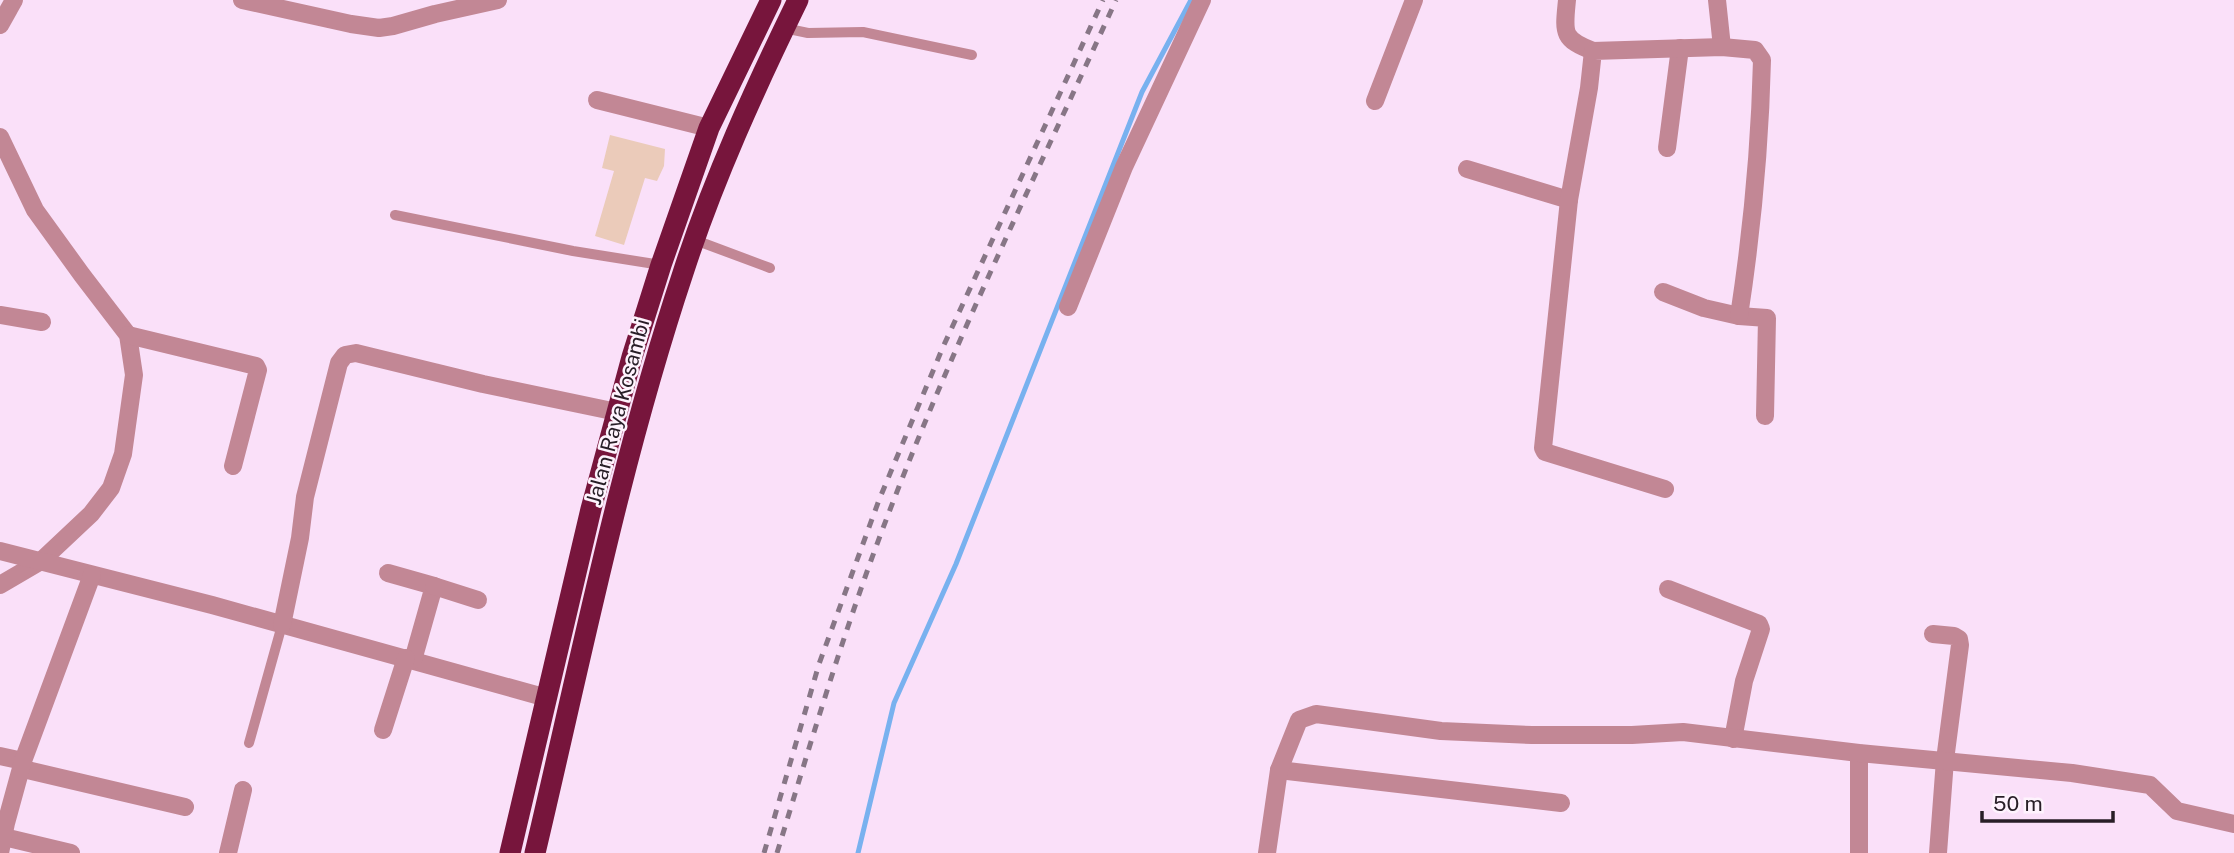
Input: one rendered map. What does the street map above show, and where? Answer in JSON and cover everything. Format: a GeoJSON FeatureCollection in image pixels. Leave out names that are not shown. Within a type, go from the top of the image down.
{"type":"FeatureCollection","features":[{"type":"Feature","properties":{"kind":"highway","name":"Jalan Raya Kosambi"},"geometry":{"type":"LineString","coordinates":[[510,853],[591,509],[661,265],[709,128],[771,0]]}},
{"type":"Feature","properties":{"kind":"highway","name":"Jalan Raya Kosambi"},"geometry":{"type":"LineString","coordinates":[[535,853],[614,516],[655,363],[695,240],[732,145],[797,0]]}},
{"type":"Feature","properties":{"kind":"street"},"geometry":{"type":"LineString","coordinates":[[0,25],[14,0]]}},
{"type":"Feature","properties":{"kind":"street"},"geometry":{"type":"LineString","coordinates":[[242,0],[366,27],[393,26],[436,7],[498,0]]}},
{"type":"Feature","properties":{"kind":"street"},"geometry":{"type":"LineString","coordinates":[[1068,307],[1124,167],[1202,0]]}},
{"type":"Feature","properties":{"kind":"street"},"geometry":{"type":"LineString","coordinates":[[1375,101],[1414,0]]}},
{"type":"Feature","properties":{"kind":"street"},"geometry":{"type":"LineString","coordinates":[[1567,0],[1565,20],[1569,38],[1573,43],[1593,51],[1721,47],[1755,50],[1762,60],[1760,141],[1740,316]]}},
{"type":"Feature","properties":{"kind":"street"},"geometry":{"type":"LineString","coordinates":[[1717,0],[1721,47]]}},
{"type":"Feature","properties":{"kind":"street"},"geometry":{"type":"LineString","coordinates":[[1667,148],[1680,48]]}},
{"type":"Feature","properties":{"kind":"street"},"geometry":{"type":"LineString","coordinates":[[1593,51],[1569,200],[1544,450],[1665,489]]}},
{"type":"Feature","properties":{"kind":"street"},"geometry":{"type":"LineString","coordinates":[[597,100],[709,128]]}},
{"type":"Feature","properties":{"kind":"street"},"geometry":{"type":"LineString","coordinates":[[0,137],[36,210],[128,335],[134,375],[128,430],[111,488],[91,514],[41,561],[0,585]]}},
{"type":"Feature","properties":{"kind":"street"},"geometry":{"type":"LineString","coordinates":[[1467,169],[1569,200]]}},
{"type":"Feature","properties":{"kind":"street"},"geometry":{"type":"LineString","coordinates":[[1663,292],[1704,308],[1740,316],[1764,317],[1769,321],[1765,416]]}},
{"type":"Feature","properties":{"kind":"street"},"geometry":{"type":"LineString","coordinates":[[0,315],[42,322]]}},
{"type":"Feature","properties":{"kind":"street"},"geometry":{"type":"LineString","coordinates":[[128,335],[256,366],[258,370],[233,466]]}},
{"type":"Feature","properties":{"kind":"street"},"geometry":{"type":"LineString","coordinates":[[282,625],[300,538],[305,497],[339,363],[345,355],[356,353],[483,384],[617,412]]}},
{"type":"Feature","properties":{"kind":"street"},"geometry":{"type":"LineString","coordinates":[[0,551],[212,605],[547,698]]}},
{"type":"Feature","properties":{"kind":"street"},"geometry":{"type":"LineString","coordinates":[[388,573],[478,600]]}},
{"type":"Feature","properties":{"kind":"street"},"geometry":{"type":"LineString","coordinates":[[71,853],[3,834],[23,765],[92,575]]}},
{"type":"Feature","properties":{"kind":"street"},"geometry":{"type":"LineString","coordinates":[[383,730],[434,586]]}},
{"type":"Feature","properties":{"kind":"street"},"geometry":{"type":"LineString","coordinates":[[1668,589],[1759,624],[1761,629],[1744,681],[1733,739]]}},
{"type":"Feature","properties":{"kind":"street"},"geometry":{"type":"LineString","coordinates":[[1933,634],[1954,636],[1959,639],[1960,645],[1945,760],[1938,853]]}},
{"type":"Feature","properties":{"kind":"street"},"geometry":{"type":"LineString","coordinates":[[1267,853],[1279,770],[1299,720],[1316,714],[1441,731],[1544,735],[1683,732],[2073,773],[2150,785],[2177,811],[2234,824]]}},
{"type":"Feature","properties":{"kind":"street"},"geometry":{"type":"LineString","coordinates":[[1859,752],[1859,853]]}},
{"type":"Feature","properties":{"kind":"street"},"geometry":{"type":"LineString","coordinates":[[0,756],[23,765],[185,807]]}},
{"type":"Feature","properties":{"kind":"street"},"geometry":{"type":"LineString","coordinates":[[1279,770],[1561,803]]}},
{"type":"Feature","properties":{"kind":"street"},"geometry":{"type":"LineString","coordinates":[[228,853],[243,790]]}},
{"type":"Feature","properties":{"kind":"lane"},"geometry":{"type":"LineString","coordinates":[[784,28],[808,33],[863,32],[972,55]]}},
{"type":"Feature","properties":{"kind":"lane"},"geometry":{"type":"LineString","coordinates":[[395,215],[585,253],[661,265]]}},
{"type":"Feature","properties":{"kind":"lane"},"geometry":{"type":"LineString","coordinates":[[695,240],[770,268]]}},
{"type":"Feature","properties":{"kind":"lane"},"geometry":{"type":"LineString","coordinates":[[249,743],[282,625]]}},
{"type":"Feature","properties":{"kind":"building"},"geometry":{"type":"Polygon","coordinates":[[[610,135],[665,149],[664,166],[657,181],[645,178],[624,245],[595,236],[614,171],[602,168],[610,135]]]}},
{"type":"Feature","properties":{"kind":"waterway"},"geometry":{"type":"LineString","coordinates":[[858,853],[894,703],[956,564],[1142,92],[1191,0]]}},
{"type":"Feature","properties":{"kind":"railway"},"geometry":{"type":"LineString","coordinates":[[764,853],[819,664],[879,500],[943,347],[1103,0]]}},
{"type":"Feature","properties":{"kind":"railway"},"geometry":{"type":"LineString","coordinates":[[777,853],[846,632],[918,438],[1116,0]]}}]}
